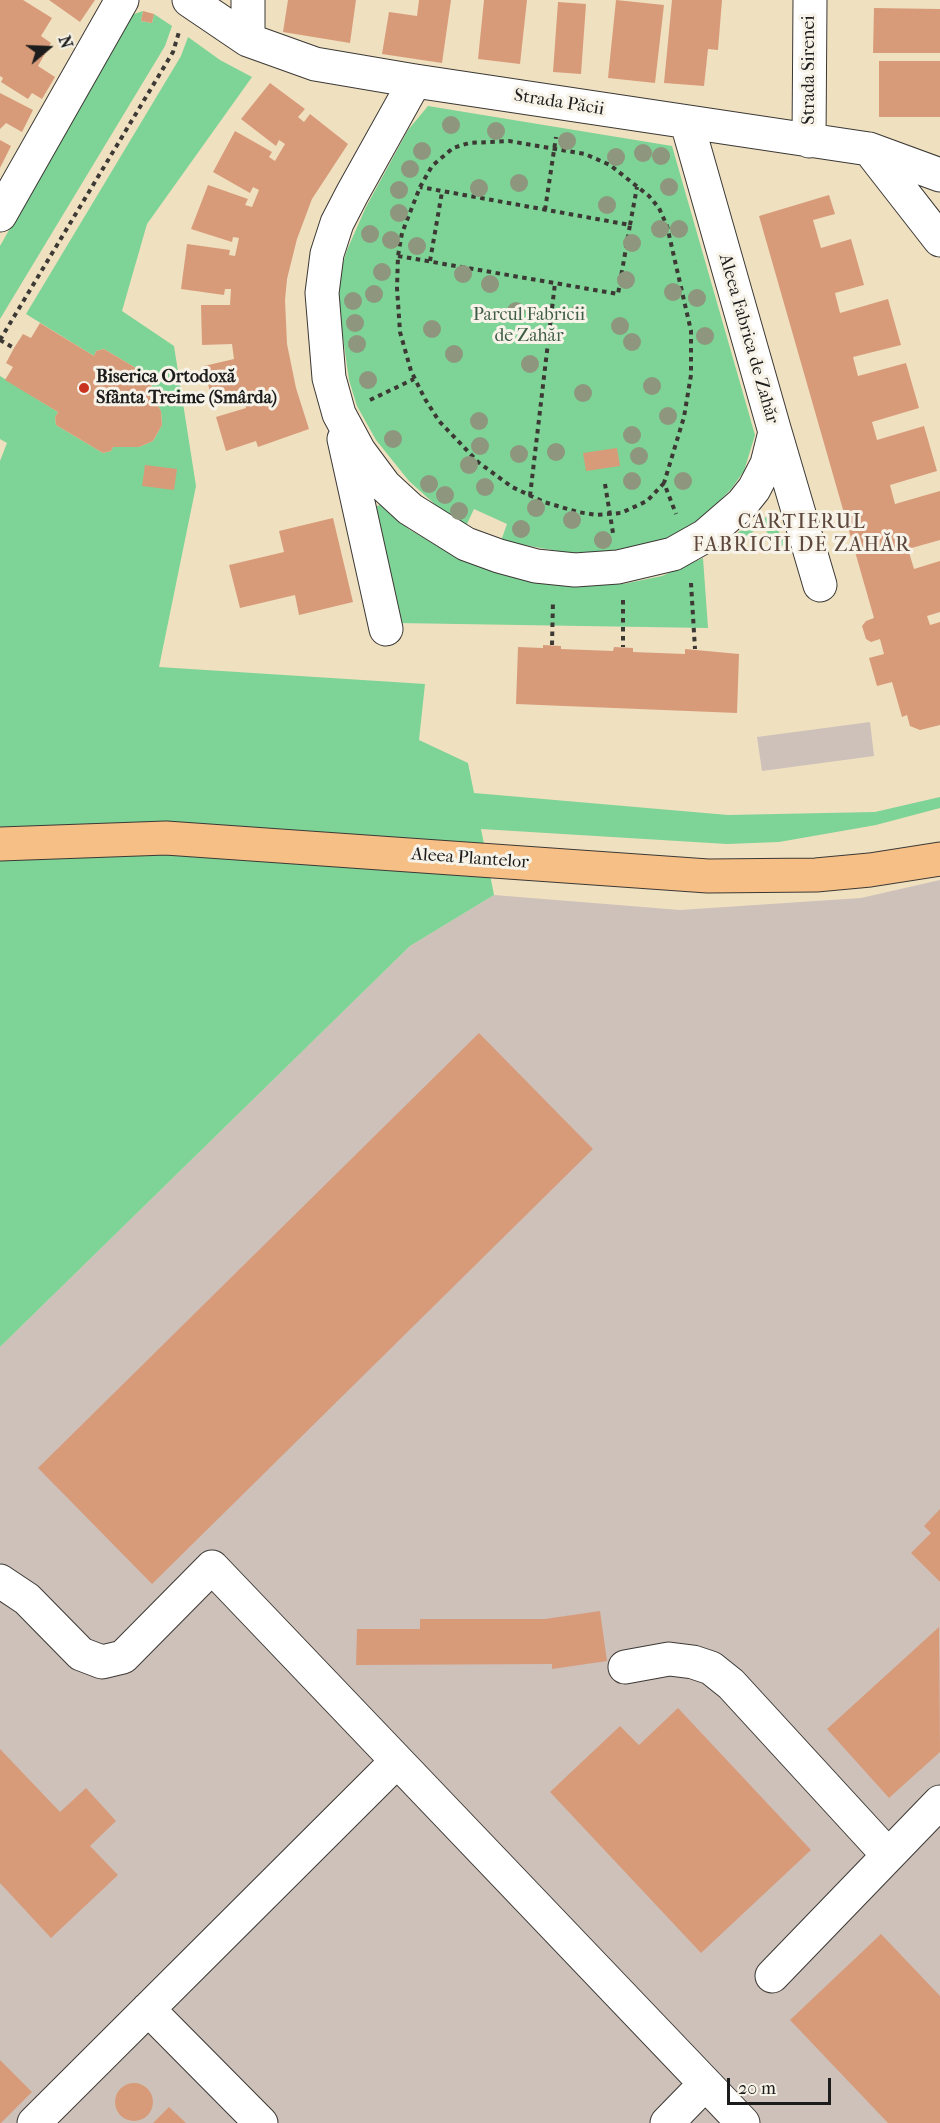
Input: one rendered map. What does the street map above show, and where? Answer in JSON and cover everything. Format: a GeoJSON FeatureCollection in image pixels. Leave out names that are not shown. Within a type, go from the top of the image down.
{"type":"FeatureCollection","features":[{"type":"Feature","properties":{"kind":"main road","name":"Aleea Plantelor"},"geometry":{"type":"LineString","coordinates":[[0,844],[166,838],[708,876],[816,875],[880,869],[940,859]]}},
{"type":"Feature","properties":{"kind":"street"},"geometry":{"type":"LineString","coordinates":[[0,215],[122,0]]}},
{"type":"Feature","properties":{"kind":"street"},"geometry":{"type":"LineString","coordinates":[[248,0],[248,40]]}},
{"type":"Feature","properties":{"kind":"street","name":"Strada Sirenei"},"geometry":{"type":"LineString","coordinates":[[809,141],[810,0]]}},
{"type":"Feature","properties":{"kind":"street","name":"Strada Păcii"},"geometry":{"type":"LineString","coordinates":[[191,1],[248,40],[315,64],[687,123],[869,149],[940,176]]}},
{"type":"Feature","properties":{"kind":"street","name":"Aleea Fabrica de Zahăr"},"geometry":{"type":"LineString","coordinates":[[415,81],[337,223],[327,254],[322,293],[329,378],[352,408],[359,451],[379,478],[410,509],[466,543],[499,556],[554,567],[576,570],[642,563],[673,554],[705,536],[742,504],[754,489],[767,464],[775,432],[687,123]]}},
{"type":"Feature","properties":{"kind":"street"},"geometry":{"type":"LineString","coordinates":[[869,149],[940,150]]}},
{"type":"Feature","properties":{"kind":"street"},"geometry":{"type":"LineString","coordinates":[[869,149],[940,240]]}},
{"type":"Feature","properties":{"kind":"street"},"geometry":{"type":"LineString","coordinates":[[352,408],[386,629]]}},
{"type":"Feature","properties":{"kind":"street"},"geometry":{"type":"LineString","coordinates":[[775,432],[820,585]]}},
{"type":"Feature","properties":{"kind":"street"},"geometry":{"type":"LineString","coordinates":[[0,1581],[27,1599],[81,1654],[102,1662],[123,1657],[212,1567],[743,2123]]}},
{"type":"Feature","properties":{"kind":"street"},"geometry":{"type":"LineString","coordinates":[[625,1667],[669,1659],[693,1662],[711,1668],[731,1684],[888,1856]]}},
{"type":"Feature","properties":{"kind":"street"},"geometry":{"type":"LineString","coordinates":[[34,2123],[397,1761]]}},
{"type":"Feature","properties":{"kind":"street"},"geometry":{"type":"LineString","coordinates":[[772,1976],[940,1802]]}},
{"type":"Feature","properties":{"kind":"street"},"geometry":{"type":"LineString","coordinates":[[148,2009],[261,2123]]}},
{"type":"Feature","properties":{"kind":"street"},"geometry":{"type":"LineString","coordinates":[[667,2123],[705,2084]]}},
{"type":"Feature","properties":{"kind":"path"},"geometry":{"type":"LineString","coordinates":[[14,348],[0,340],[173,52],[191,1]]}},
{"type":"Feature","properties":{"kind":"path"},"geometry":{"type":"LineString","coordinates":[[545,210],[557,127]]}},
{"type":"Feature","properties":{"kind":"path"},"geometry":{"type":"LineString","coordinates":[[509,141],[554,147],[596,158],[637,186],[659,208],[667,226],[691,331],[691,375],[684,417],[664,483],[647,501],[635,509],[610,515],[578,512],[530,496],[496,476],[459,444],[440,421],[415,379],[400,332],[397,299],[398,256],[402,233],[420,187],[441,156],[453,148],[469,143],[509,141]]}},
{"type":"Feature","properties":{"kind":"path"},"geometry":{"type":"LineString","coordinates":[[398,256],[618,294],[637,186]]}},
{"type":"Feature","properties":{"kind":"path"},"geometry":{"type":"LineString","coordinates":[[420,187],[630,225]]}},
{"type":"Feature","properties":{"kind":"path"},"geometry":{"type":"LineString","coordinates":[[430,261],[442,192]]}},
{"type":"Feature","properties":{"kind":"path"},"geometry":{"type":"LineString","coordinates":[[530,496],[555,283]]}},
{"type":"Feature","properties":{"kind":"path"},"geometry":{"type":"LineString","coordinates":[[352,408],[415,379]]}},
{"type":"Feature","properties":{"kind":"path"},"geometry":{"type":"LineString","coordinates":[[664,483],[679,521]]}},
{"type":"Feature","properties":{"kind":"path"},"geometry":{"type":"LineString","coordinates":[[605,484],[614,538]]}},
{"type":"Feature","properties":{"kind":"path"},"geometry":{"type":"LineString","coordinates":[[552,645],[554,567]]}},
{"type":"Feature","properties":{"kind":"path"},"geometry":{"type":"LineString","coordinates":[[691,575],[695,649]]}},
{"type":"Feature","properties":{"kind":"path"},"geometry":{"type":"LineString","coordinates":[[623,594],[624,647]]}},
{"type":"Feature","properties":{"kind":"shaded area"},"geometry":{"type":"Polygon","coordinates":[[[870,722],[874,756],[762,771],[757,737],[870,722]]]}},
{"type":"Feature","properties":{"kind":"shaded area"},"geometry":{"type":"Polygon","coordinates":[[[940,880],[940,2123],[0,2123],[0,1347],[410,946],[494,895],[680,910],[861,898],[940,880]]]}},
{"type":"Feature","properties":{"kind":"green space"},"geometry":{"type":"Polygon","coordinates":[[[143,11],[141,21],[152,23],[154,14],[172,26],[165,46],[0,319],[0,246],[131,15],[143,11]]]}},
{"type":"Feature","properties":{"kind":"green space"},"geometry":{"type":"Polygon","coordinates":[[[188,37],[220,60],[252,77],[147,224],[122,311],[174,346],[196,486],[159,667],[425,684],[419,740],[468,763],[474,793],[728,815],[875,812],[940,797],[940,808],[876,825],[779,842],[727,844],[481,829],[494,895],[410,946],[0,1347],[0,461],[7,443],[0,439],[0,376],[58,412],[55,417],[56,425],[103,453],[111,451],[113,447],[139,447],[153,441],[162,425],[161,411],[149,390],[152,385],[151,377],[104,349],[96,351],[94,356],[26,314],[181,56],[188,37]]]}},
{"type":"Feature","properties":{"kind":"green space","name":"Parcul Fabricii de Zahăr"},"geometry":{"type":"Polygon","coordinates":[[[428,106],[672,146],[755,435],[744,471],[732,488],[701,520],[666,539],[606,552],[569,553],[501,541],[507,524],[474,509],[466,526],[448,516],[409,481],[376,440],[357,406],[349,380],[338,302],[339,276],[347,250],[366,207],[408,130],[428,106]]]}},
{"type":"Feature","properties":{"kind":"green space"},"geometry":{"type":"Polygon","coordinates":[[[380,505],[410,530],[446,550],[522,579],[553,585],[623,584],[662,576],[703,558],[708,628],[396,623],[371,508],[380,505]]]}},
{"type":"Feature","properties":{"kind":"green space"},"geometry":{"type":"Polygon","coordinates":[[[770,517],[786,544],[776,548],[763,525],[724,551],[719,545],[760,518],[770,517]]]}},
{"type":"Feature","properties":{"kind":"building"},"geometry":{"type":"Polygon","coordinates":[[[0,0],[23,0],[52,18],[41,36],[51,43],[38,66],[55,77],[42,99],[32,93],[28,99],[1,82],[3,78],[0,76],[0,0]]]}},
{"type":"Feature","properties":{"kind":"building"},"geometry":{"type":"Polygon","coordinates":[[[49,0],[95,0],[80,22],[49,0]]]}},
{"type":"Feature","properties":{"kind":"building"},"geometry":{"type":"Polygon","coordinates":[[[288,0],[356,0],[350,43],[283,32],[288,0]]]}},
{"type":"Feature","properties":{"kind":"building"},"geometry":{"type":"Polygon","coordinates":[[[419,0],[451,0],[442,63],[382,54],[389,12],[417,16],[419,0]]]}},
{"type":"Feature","properties":{"kind":"building"},"geometry":{"type":"Polygon","coordinates":[[[484,0],[527,0],[520,64],[478,59],[484,0]]]}},
{"type":"Feature","properties":{"kind":"building"},"geometry":{"type":"Polygon","coordinates":[[[616,0],[664,5],[655,83],[608,78],[616,0]]]}},
{"type":"Feature","properties":{"kind":"building"},"geometry":{"type":"Polygon","coordinates":[[[672,0],[722,0],[718,50],[708,49],[704,86],[664,83],[672,0]]]}},
{"type":"Feature","properties":{"kind":"building"},"geometry":{"type":"Polygon","coordinates":[[[558,2],[586,4],[581,74],[553,72],[558,2]]]}},
{"type":"Feature","properties":{"kind":"building"},"geometry":{"type":"Polygon","coordinates":[[[874,8],[940,9],[940,53],[873,53],[874,8]]]}},
{"type":"Feature","properties":{"kind":"building"},"geometry":{"type":"Polygon","coordinates":[[[143,11],[154,14],[152,23],[141,21],[143,11]]]}},
{"type":"Feature","properties":{"kind":"building"},"geometry":{"type":"Polygon","coordinates":[[[879,61],[940,61],[940,117],[879,117],[879,61]]]}},
{"type":"Feature","properties":{"kind":"building"},"geometry":{"type":"Polygon","coordinates":[[[270,83],[305,109],[298,117],[304,122],[310,114],[348,144],[312,199],[297,239],[287,279],[285,300],[287,344],[296,388],[309,429],[258,447],[256,441],[226,451],[216,417],[246,408],[242,395],[212,401],[204,366],[234,359],[232,344],[202,345],[201,305],[230,305],[231,289],[225,289],[224,295],[181,289],[187,244],[230,250],[229,255],[235,256],[239,238],[233,237],[232,242],[191,229],[208,185],[248,199],[245,205],[252,207],[259,190],[253,187],[250,193],[213,172],[235,131],[272,152],[269,157],[275,161],[285,144],[279,140],[276,146],[241,119],[270,83]]]}},
{"type":"Feature","properties":{"kind":"building"},"geometry":{"type":"Polygon","coordinates":[[[0,93],[33,110],[22,132],[6,123],[0,129],[0,93]]]}},
{"type":"Feature","properties":{"kind":"building"},"geometry":{"type":"Polygon","coordinates":[[[0,140],[11,146],[0,168],[0,140]]]}},
{"type":"Feature","properties":{"kind":"building"},"geometry":{"type":"Polygon","coordinates":[[[829,195],[835,214],[813,220],[821,248],[851,239],[864,285],[835,293],[840,313],[888,299],[901,345],[853,357],[858,376],[906,363],[919,408],[872,422],[877,440],[924,426],[937,471],[890,485],[895,504],[940,491],[940,540],[908,549],[914,569],[940,561],[940,612],[927,616],[930,625],[940,622],[940,725],[920,730],[910,726],[907,715],[902,717],[892,682],[877,686],[869,658],[884,654],[880,639],[871,642],[866,639],[862,626],[866,621],[874,618],[759,216],[829,195]]]}},
{"type":"Feature","properties":{"kind":"building","name":"Biserica Ortodoxă Sfânta Treime (Smârda)"},"geometry":{"type":"Polygon","coordinates":[[[40,323],[94,356],[96,351],[104,349],[151,377],[152,385],[149,390],[161,411],[162,425],[153,441],[139,447],[113,447],[111,451],[103,453],[56,425],[55,417],[58,412],[5,380],[13,367],[6,363],[14,348],[23,334],[31,338],[40,323]]]}},
{"type":"Feature","properties":{"kind":"building"},"geometry":{"type":"Polygon","coordinates":[[[617,448],[620,466],[586,471],[583,453],[617,448]]]}},
{"type":"Feature","properties":{"kind":"building"},"geometry":{"type":"Polygon","coordinates":[[[145,465],[177,469],[174,490],[142,486],[145,465]]]}},
{"type":"Feature","properties":{"kind":"building"},"geometry":{"type":"Polygon","coordinates":[[[333,518],[353,602],[299,615],[295,595],[240,608],[229,565],[284,552],[279,531],[333,518]]]}},
{"type":"Feature","properties":{"kind":"building"},"geometry":{"type":"Polygon","coordinates":[[[543,645],[561,646],[561,649],[613,651],[614,647],[633,648],[633,652],[685,654],[685,649],[739,654],[737,713],[516,704],[518,647],[543,648],[543,645]]]}},
{"type":"Feature","properties":{"kind":"building"},"geometry":{"type":"Polygon","coordinates":[[[479,1033],[593,1149],[152,1584],[38,1468],[479,1033]]]}},
{"type":"Feature","properties":{"kind":"building"},"geometry":{"type":"Polygon","coordinates":[[[940,1509],[940,1582],[911,1553],[931,1533],[924,1526],[940,1509]]]}},
{"type":"Feature","properties":{"kind":"building"},"geometry":{"type":"Polygon","coordinates":[[[600,1611],[607,1661],[552,1669],[552,1664],[356,1665],[357,1629],[420,1629],[420,1619],[545,1619],[600,1611]]]}},
{"type":"Feature","properties":{"kind":"building"},"geometry":{"type":"Polygon","coordinates":[[[939,1627],[940,1752],[889,1798],[827,1729],[939,1627]]]}},
{"type":"Feature","properties":{"kind":"building"},"geometry":{"type":"Polygon","coordinates":[[[678,1708],[811,1850],[701,1953],[550,1792],[620,1726],[639,1745],[678,1708]]]}},
{"type":"Feature","properties":{"kind":"building"},"geometry":{"type":"Polygon","coordinates":[[[0,1749],[60,1812],[86,1788],[116,1821],[90,1846],[118,1875],[51,1938],[0,1883],[0,1749]]]}},
{"type":"Feature","properties":{"kind":"building"},"geometry":{"type":"Polygon","coordinates":[[[881,1934],[940,1996],[940,2123],[888,2123],[790,2020],[881,1934]]]}},
{"type":"Feature","properties":{"kind":"building"},"geometry":{"type":"Polygon","coordinates":[[[0,2060],[32,2092],[1,2123],[0,2123],[0,2060]]]}},
{"type":"Feature","properties":{"kind":"building"},"geometry":{"type":"Polygon","coordinates":[[[134,2083],[148,2088],[153,2102],[148,2116],[134,2121],[120,2116],[115,2102],[120,2088],[134,2083]]]}},
{"type":"Feature","properties":{"kind":"building"},"geometry":{"type":"Polygon","coordinates":[[[169,2107],[186,2123],[153,2123],[169,2107]]]}},
{"type":"Feature","properties":{"kind":"place","name":"Biserica Ortodoxă Sfânta Treime (Smârda)"},"geometry":{"type":"Point","coordinates":[84,388]}},
{"type":"Feature","properties":{"kind":"district","name":"CARTIERUL FABRICII DE ZAHĂR"},"geometry":{"type":"Point","coordinates":[802,534]}}]}
